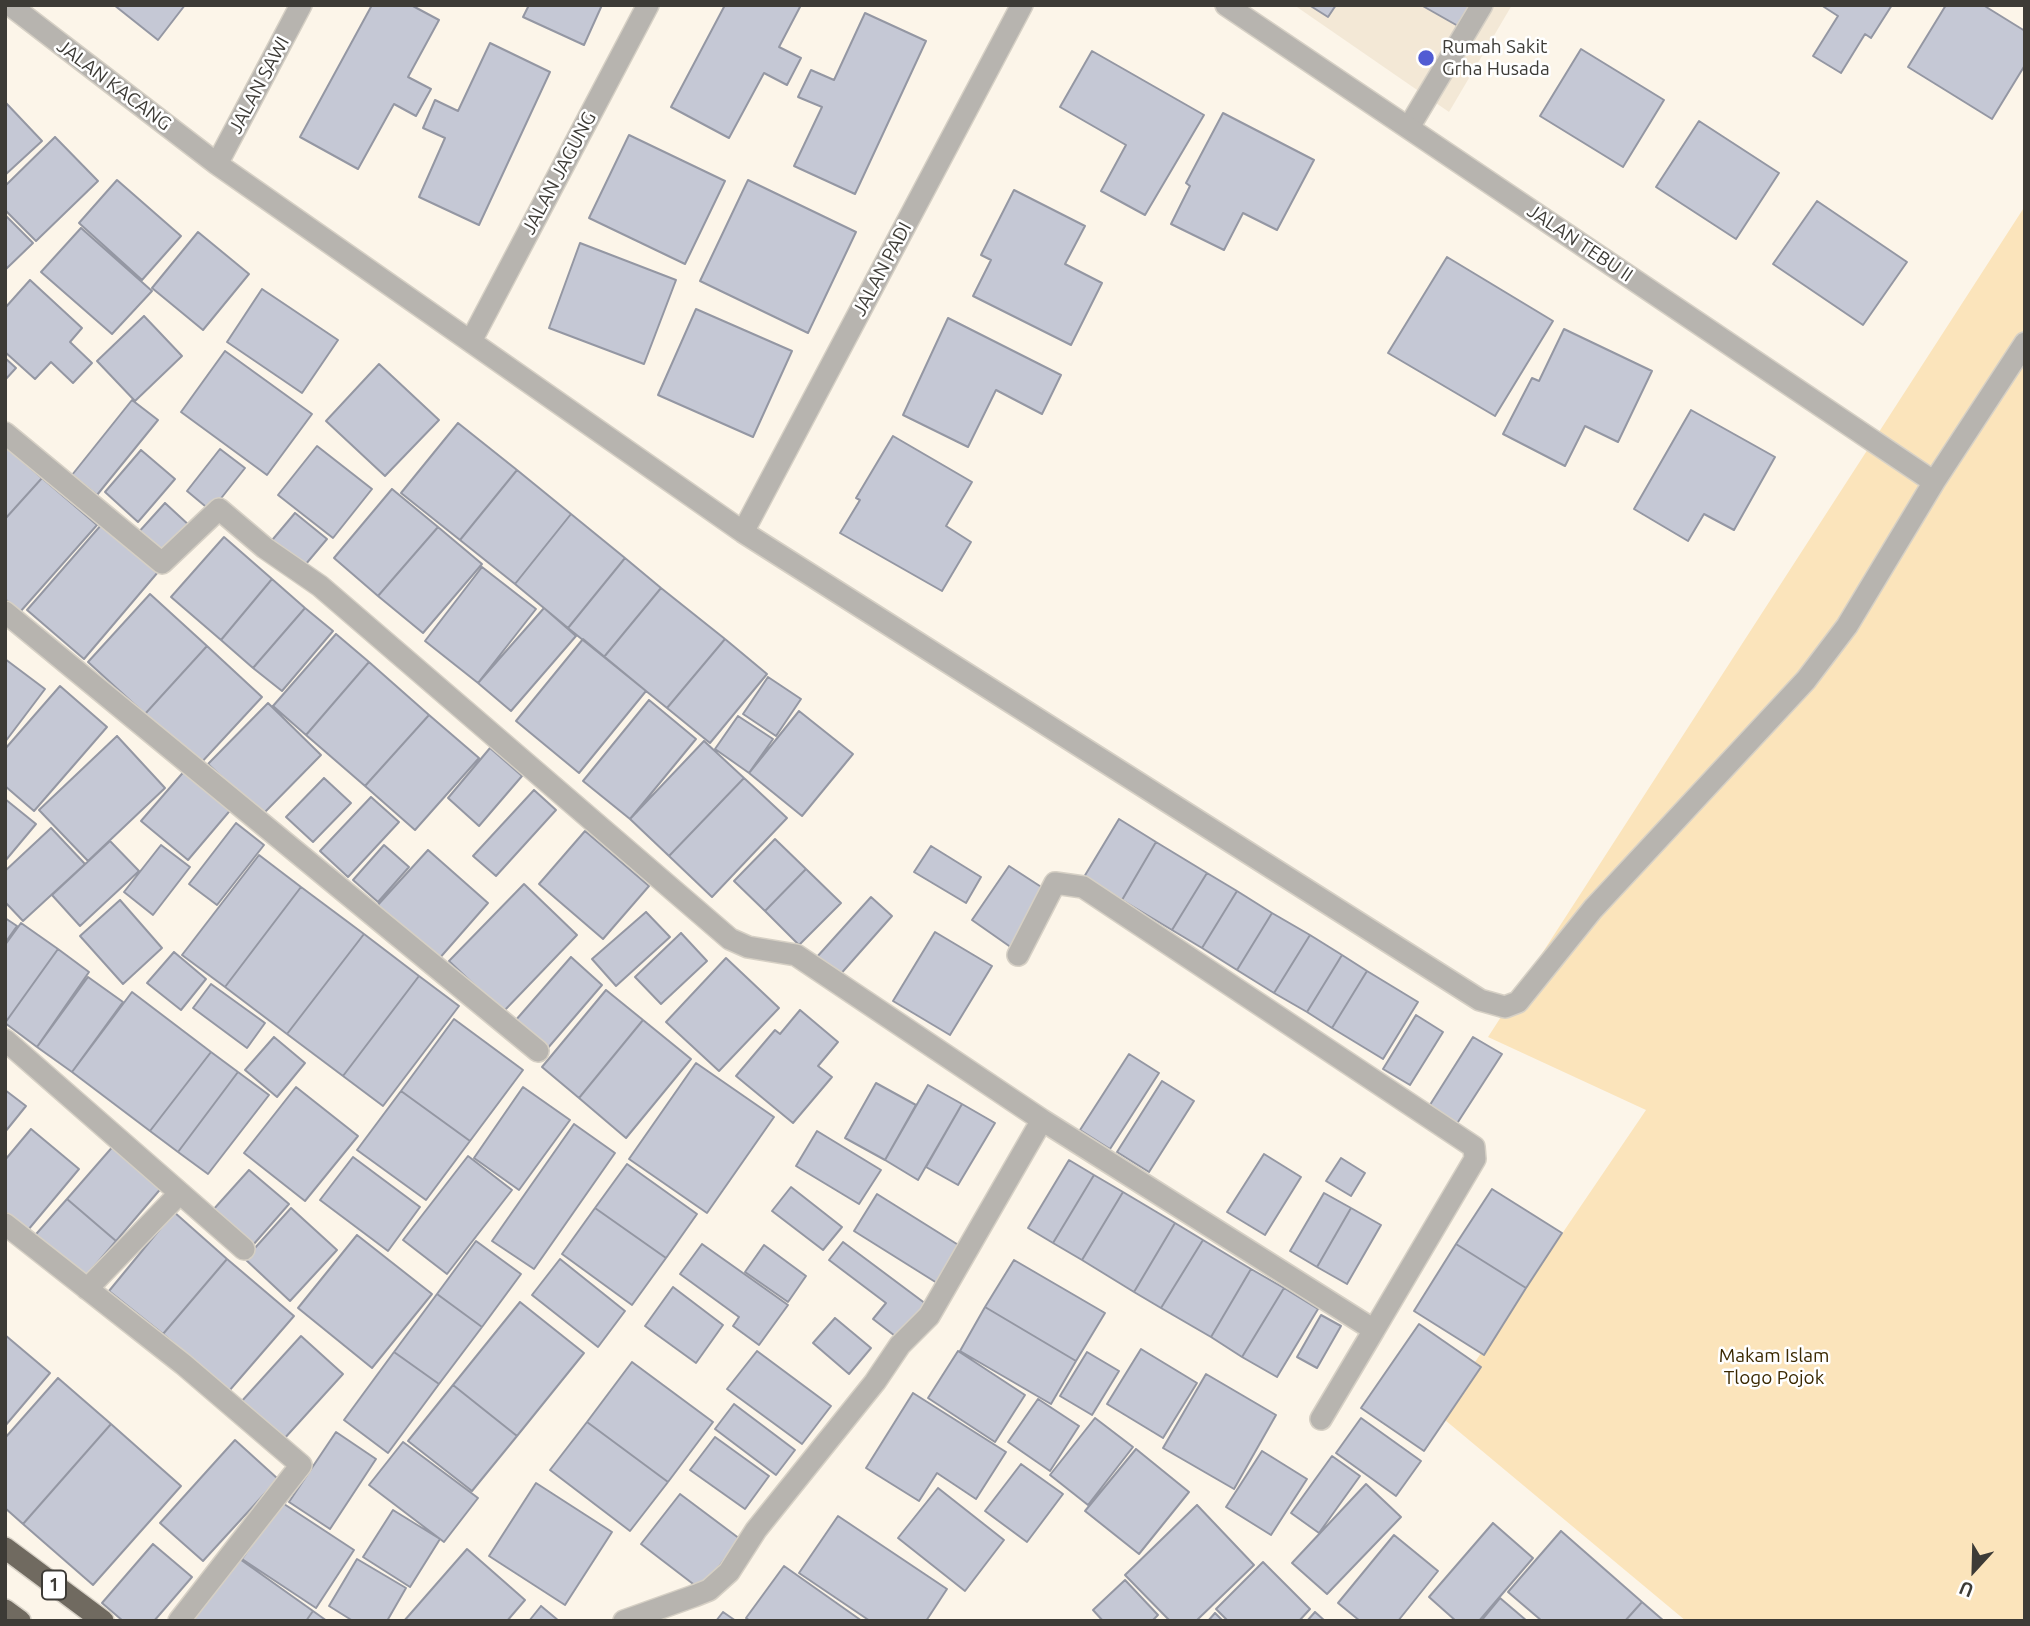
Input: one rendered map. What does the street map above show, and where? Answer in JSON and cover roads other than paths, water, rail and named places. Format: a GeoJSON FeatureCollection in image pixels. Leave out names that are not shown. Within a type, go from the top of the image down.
{"type":"FeatureCollection","features":[{"type":"Feature","properties":{"kind":"highway","name":"1"},"geometry":{"type":"LineString","coordinates":[[5,1548],[103,1621]]}},
{"type":"Feature","properties":{"kind":"highway"},"geometry":{"type":"LineString","coordinates":[[5,1610],[20,1621]]}},
{"type":"Feature","properties":{"kind":"street","name":"JALAN KACANG"},"geometry":{"type":"LineString","coordinates":[[10,5],[217,164],[743,532],[1480,1000],[1505,1007],[1518,1002],[1593,909],[1806,680],[1847,626],[1934,482],[2025,343]]}},
{"type":"Feature","properties":{"kind":"street","name":"JALAN SAWI"},"geometry":{"type":"LineString","coordinates":[[217,164],[301,5]]}},
{"type":"Feature","properties":{"kind":"street","name":"JALAN JAGUNG"},"geometry":{"type":"LineString","coordinates":[[471,341],[648,5]]}},
{"type":"Feature","properties":{"kind":"street","name":"JALAN PADI"},"geometry":{"type":"LineString","coordinates":[[743,532],[1021,5]]}},
{"type":"Feature","properties":{"kind":"street","name":"JALAN TEBU II"},"geometry":{"type":"LineString","coordinates":[[1226,5],[1934,482]]}},
{"type":"Feature","properties":{"kind":"street"},"geometry":{"type":"LineString","coordinates":[[1409,127],[1482,5]]}},
{"type":"Feature","properties":{"kind":"street"},"geometry":{"type":"LineString","coordinates":[[5,433],[162,563],[219,509],[265,548],[320,586],[730,939],[758,950],[796,955],[1042,1120],[1374,1330]]}},
{"type":"Feature","properties":{"kind":"street"},"geometry":{"type":"LineString","coordinates":[[5,612],[538,1051]]}},
{"type":"Feature","properties":{"kind":"street"},"geometry":{"type":"LineString","coordinates":[[1018,955],[1055,883],[1083,887],[1474,1147],[1475,1159],[1321,1419]]}},
{"type":"Feature","properties":{"kind":"street"},"geometry":{"type":"LineString","coordinates":[[5,1040],[244,1249]]}},
{"type":"Feature","properties":{"kind":"street"},"geometry":{"type":"LineString","coordinates":[[624,1621],[702,1593],[729,1572],[757,1530],[875,1382],[901,1345],[929,1316],[1042,1120]]}},
{"type":"Feature","properties":{"kind":"street"},"geometry":{"type":"LineString","coordinates":[[87,1289],[180,1193]]}},
{"type":"Feature","properties":{"kind":"street"},"geometry":{"type":"LineString","coordinates":[[5,1224],[183,1364],[301,1465],[179,1621]]}},
{"type":"Feature","properties":{"kind":"place","name":"Rumah Sakit Grha Husada"},"geometry":{"type":"Point","coordinates":[1426,58]}},
{"type":"Feature","properties":{"kind":"park label","name":"Makam Islam Tlogo Pojok"},"geometry":{"type":"Point","coordinates":[1774,1367]}}]}
